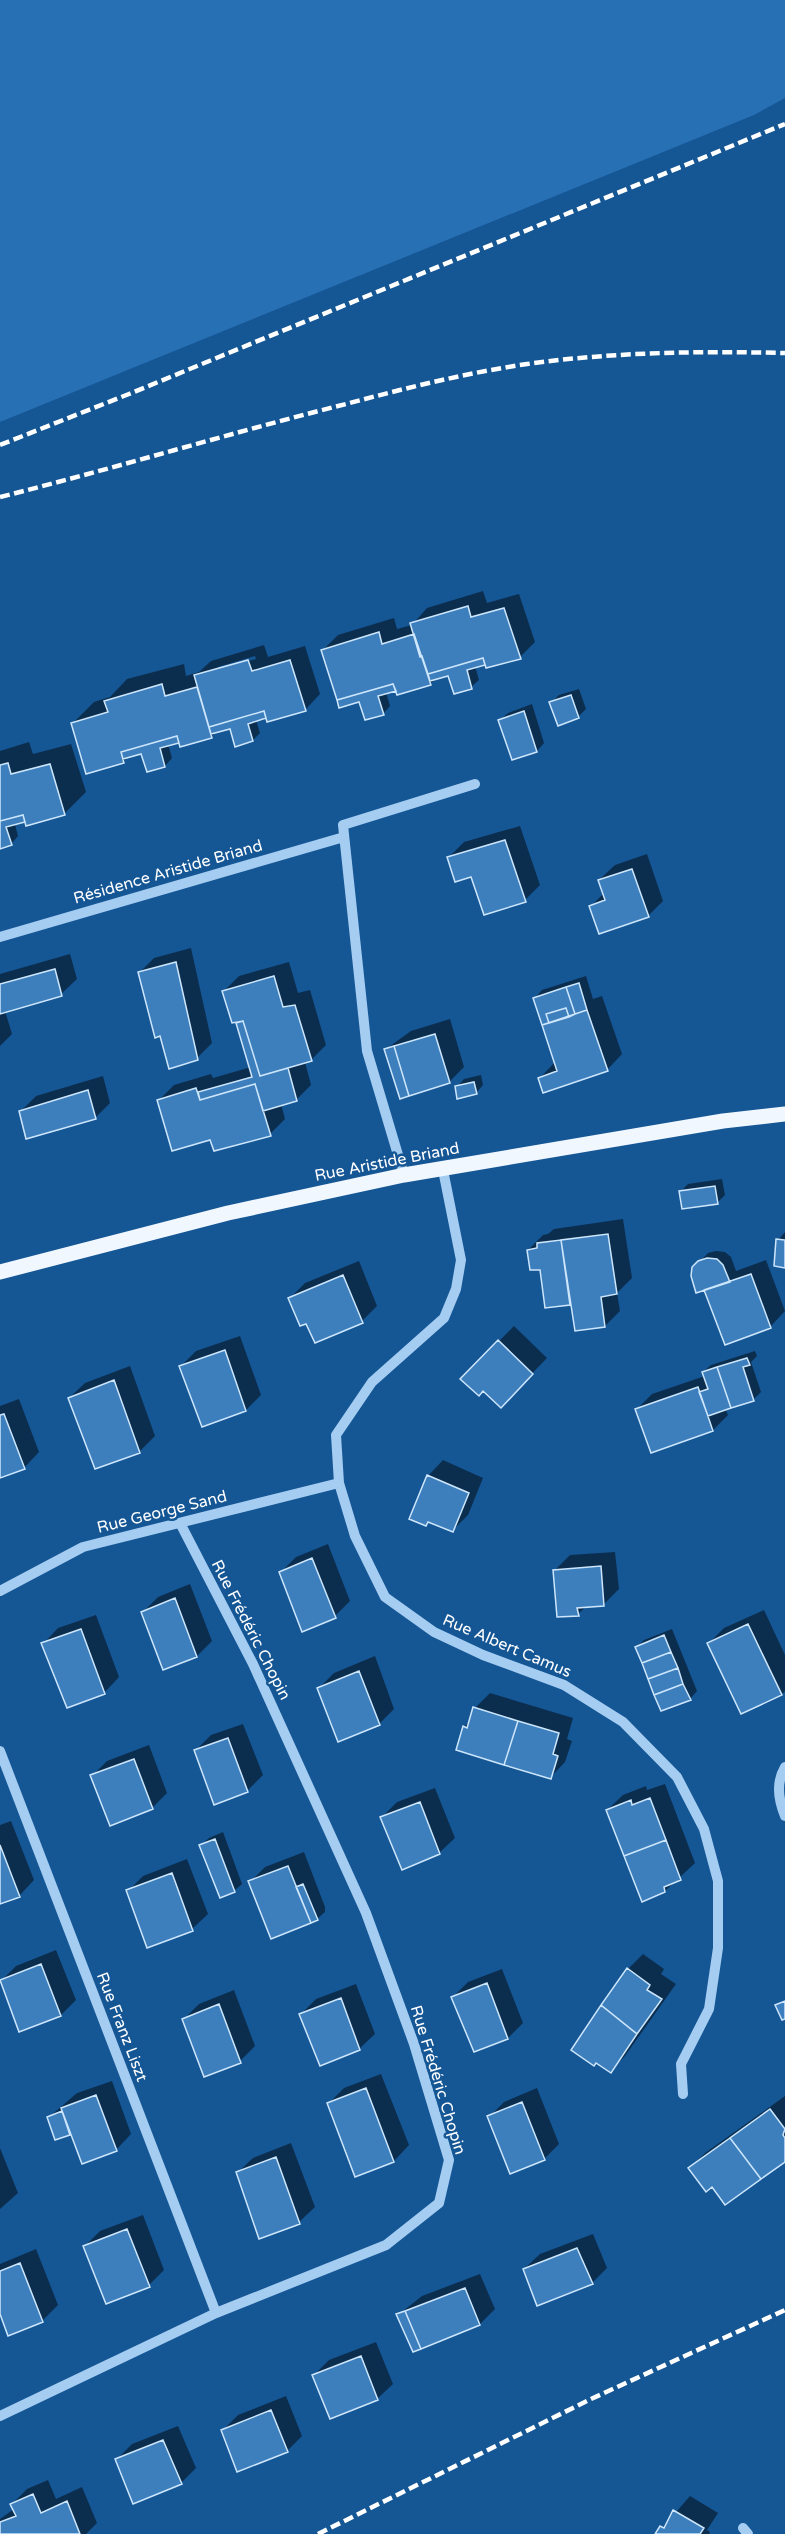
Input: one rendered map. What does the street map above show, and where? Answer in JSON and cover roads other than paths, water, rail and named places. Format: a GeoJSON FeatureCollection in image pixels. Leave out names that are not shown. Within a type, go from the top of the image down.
{"type":"FeatureCollection","features":[{"type":"Feature","properties":{"kind":"main road","name":"Rue Aristide Briand"},"geometry":{"type":"LineString","coordinates":[[0,1272],[228,1213],[404,1175],[723,1121],[785,1114]]}},
{"type":"Feature","properties":{"kind":"street"},"geometry":{"type":"LineString","coordinates":[[404,1175],[367,1051],[343,825],[476,784]]}},
{"type":"Feature","properties":{"kind":"street","name":"Résidence Aristide Briand"},"geometry":{"type":"LineString","coordinates":[[0,937],[344,837]]}},
{"type":"Feature","properties":{"kind":"street","name":"Rue Albert Camus"},"geometry":{"type":"LineString","coordinates":[[443,1170],[461,1260],[456,1289],[444,1318],[372,1382],[336,1435],[339,1483],[355,1536],[385,1598],[434,1632],[483,1655],[564,1685],[623,1722],[677,1777],[704,1829],[718,1881],[718,1948],[709,2009],[681,2064],[683,2094]]}},
{"type":"Feature","properties":{"kind":"street","name":"Rue George Sand"},"geometry":{"type":"LineString","coordinates":[[0,1591],[83,1547],[339,1483]]}},
{"type":"Feature","properties":{"kind":"street","name":"Rue Frédéric Chopin"},"geometry":{"type":"LineString","coordinates":[[0,2416],[216,2313],[386,2245],[439,2203],[449,2160],[414,2043],[366,1913],[253,1664],[180,1523]]}},
{"type":"Feature","properties":{"kind":"street","name":"Rue Franz Liszt"},"geometry":{"type":"LineString","coordinates":[[0,1752],[216,2313]]}},
{"type":"Feature","properties":{"kind":"street"},"geometry":{"type":"LineString","coordinates":[[785,1767],[778,1778],[780,1804],[785,1816]]}},
{"type":"Feature","properties":{"kind":"railway"},"geometry":{"type":"LineString","coordinates":[[0,445],[785,124]]}},
{"type":"Feature","properties":{"kind":"railway"},"geometry":{"type":"LineString","coordinates":[[0,497],[303,415],[481,372],[559,360],[624,355],[688,352],[785,353]]}},
{"type":"Feature","properties":{"kind":"railway"},"geometry":{"type":"LineString","coordinates":[[318,2534],[591,2399],[785,2310]]}}]}
